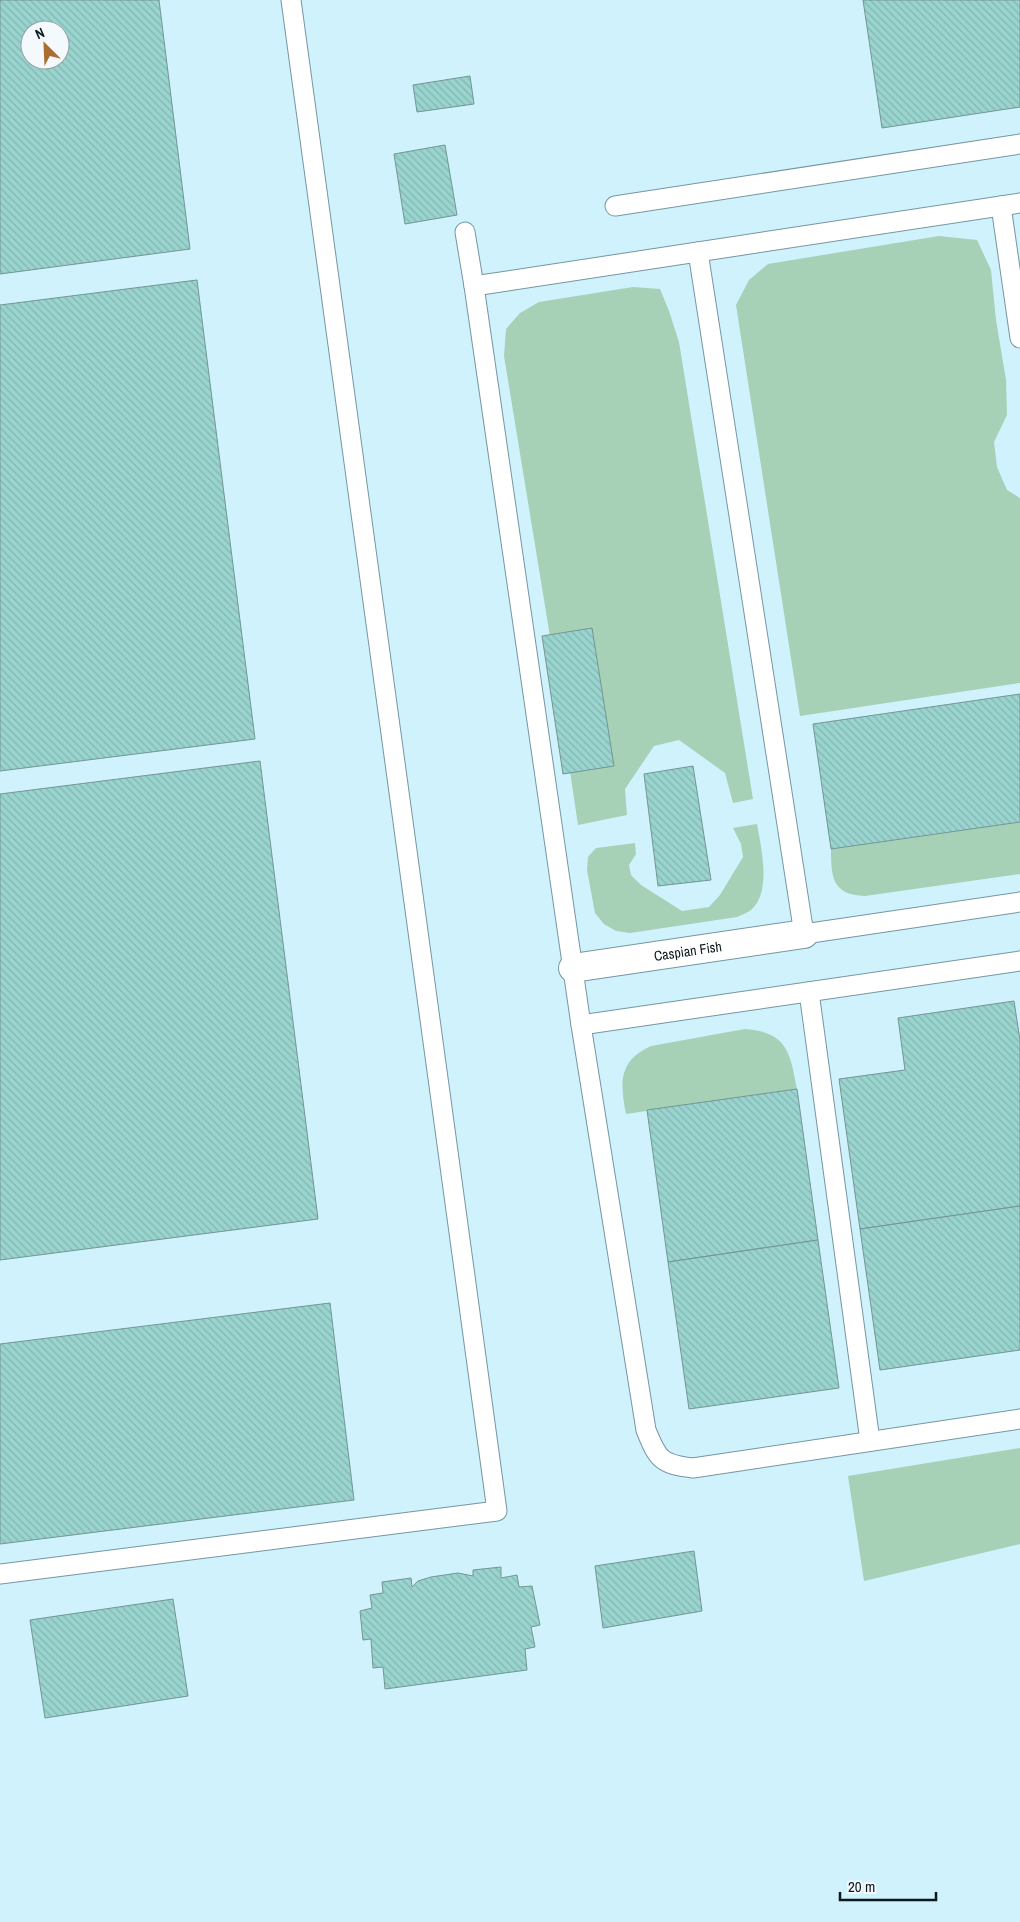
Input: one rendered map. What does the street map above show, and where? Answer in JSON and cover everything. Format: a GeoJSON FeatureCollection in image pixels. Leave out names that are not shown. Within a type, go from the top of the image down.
{"type":"FeatureCollection","features":[{"type":"Feature","properties":{"kind":"street","name":"Caspian Fish"},"geometry":{"type":"LineString","coordinates":[[573,968],[804,934]]}},
{"type":"Feature","properties":{"kind":"lane"},"geometry":{"type":"LineString","coordinates":[[0,1574],[497,1511],[291,0]]}},
{"type":"Feature","properties":{"kind":"lane"},"geometry":{"type":"LineString","coordinates":[[615,206],[1020,144]]}},
{"type":"Feature","properties":{"kind":"lane"},"geometry":{"type":"LineString","coordinates":[[474,286],[1020,203]]}},
{"type":"Feature","properties":{"kind":"lane"},"geometry":{"type":"LineString","coordinates":[[1000,206],[1020,338]]}},
{"type":"Feature","properties":{"kind":"lane"},"geometry":{"type":"LineString","coordinates":[[465,232],[581,1025],[646,1430],[655,1451],[670,1465],[693,1468],[1020,1419]]}},
{"type":"Feature","properties":{"kind":"lane"},"geometry":{"type":"LineString","coordinates":[[698,252],[804,934],[1020,902]]}},
{"type":"Feature","properties":{"kind":"lane"},"geometry":{"type":"LineString","coordinates":[[581,1025],[1020,961]]}},
{"type":"Feature","properties":{"kind":"lane"},"geometry":{"type":"LineString","coordinates":[[809,992],[870,1441]]}},
{"type":"Feature","properties":{"kind":"green space"},"geometry":{"type":"Polygon","coordinates":[[[939,236],[977,240],[991,270],[996,320],[1006,380],[1007,415],[994,442],[997,467],[1007,490],[1020,498],[1020,683],[800,716],[736,305],[749,280],[768,264],[939,236]]]}},
{"type":"Feature","properties":{"kind":"green space"},"geometry":{"type":"Polygon","coordinates":[[[633,287],[660,289],[679,342],[753,799],[733,803],[725,773],[679,740],[654,746],[625,789],[627,815],[578,825],[548,624],[504,356],[506,329],[520,313],[539,302],[633,287]]]}},
{"type":"Feature","properties":{"kind":"green space"},"geometry":{"type":"Polygon","coordinates":[[[1020,822],[1020,874],[865,896],[846,892],[840,888],[833,876],[831,849],[1020,822]]]}},
{"type":"Feature","properties":{"kind":"green space"},"geometry":{"type":"Polygon","coordinates":[[[757,824],[762,857],[763,881],[757,902],[748,912],[737,917],[630,933],[616,931],[604,924],[595,913],[587,870],[588,857],[596,848],[635,843],[636,854],[629,865],[631,875],[641,885],[682,911],[709,907],[720,895],[743,857],[741,844],[733,828],[757,824]]]}},
{"type":"Feature","properties":{"kind":"green space"},"geometry":{"type":"Polygon","coordinates":[[[745,1029],[770,1034],[784,1046],[792,1064],[797,1089],[626,1114],[623,1092],[624,1074],[632,1059],[640,1052],[651,1046],[745,1029]]]}},
{"type":"Feature","properties":{"kind":"green space"},"geometry":{"type":"Polygon","coordinates":[[[1020,1448],[1020,1544],[864,1581],[848,1476],[1020,1448]]]}},
{"type":"Feature","properties":{"kind":"building"},"geometry":{"type":"Polygon","coordinates":[[[0,0],[159,0],[190,249],[0,274],[0,0]]]}},
{"type":"Feature","properties":{"kind":"building"},"geometry":{"type":"Polygon","coordinates":[[[863,0],[1020,0],[1020,107],[882,128],[863,0]]]}},
{"type":"Feature","properties":{"kind":"building"},"geometry":{"type":"Polygon","coordinates":[[[470,76],[474,104],[417,112],[413,85],[470,76]]]}},
{"type":"Feature","properties":{"kind":"building"},"geometry":{"type":"Polygon","coordinates":[[[445,145],[457,215],[405,224],[394,154],[445,145]]]}},
{"type":"Feature","properties":{"kind":"building"},"geometry":{"type":"Polygon","coordinates":[[[197,280],[255,739],[0,771],[0,305],[197,280]]]}},
{"type":"Feature","properties":{"kind":"building"},"geometry":{"type":"Polygon","coordinates":[[[592,628],[614,766],[563,774],[542,636],[592,628]]]}},
{"type":"Feature","properties":{"kind":"building"},"geometry":{"type":"Polygon","coordinates":[[[1020,694],[1020,822],[831,849],[813,724],[1020,694]]]}},
{"type":"Feature","properties":{"kind":"building"},"geometry":{"type":"Polygon","coordinates":[[[260,761],[318,1219],[0,1260],[0,794],[260,761]]]}},
{"type":"Feature","properties":{"kind":"building"},"geometry":{"type":"Polygon","coordinates":[[[693,766],[711,880],[658,886],[644,774],[693,766]]]}},
{"type":"Feature","properties":{"kind":"building"},"geometry":{"type":"Polygon","coordinates":[[[1014,1001],[1020,1040],[1020,1206],[860,1229],[839,1079],[905,1070],[898,1018],[1014,1001]]]}},
{"type":"Feature","properties":{"kind":"building"},"geometry":{"type":"Polygon","coordinates":[[[797,1089],[818,1240],[668,1262],[647,1110],[797,1089]]]}},
{"type":"Feature","properties":{"kind":"building"},"geometry":{"type":"Polygon","coordinates":[[[1020,1206],[1020,1350],[880,1370],[860,1229],[1020,1206]]]}},
{"type":"Feature","properties":{"kind":"building"},"geometry":{"type":"Polygon","coordinates":[[[818,1240],[839,1388],[689,1409],[668,1262],[818,1240]]]}},
{"type":"Feature","properties":{"kind":"building"},"geometry":{"type":"Polygon","coordinates":[[[330,1303],[354,1500],[0,1544],[0,1344],[330,1303]]]}},
{"type":"Feature","properties":{"kind":"building"},"geometry":{"type":"Polygon","coordinates":[[[694,1551],[702,1611],[603,1628],[595,1566],[694,1551]]]}},
{"type":"Feature","properties":{"kind":"building"},"geometry":{"type":"Polygon","coordinates":[[[501,1567],[501,1578],[517,1575],[519,1587],[532,1586],[540,1625],[531,1627],[535,1647],[525,1649],[527,1670],[385,1689],[383,1667],[373,1668],[371,1639],[363,1640],[360,1611],[372,1608],[370,1595],[383,1593],[382,1582],[411,1578],[412,1587],[418,1581],[431,1577],[458,1573],[473,1576],[473,1570],[501,1567]]]}},
{"type":"Feature","properties":{"kind":"building"},"geometry":{"type":"Polygon","coordinates":[[[173,1599],[188,1696],[45,1718],[30,1620],[173,1599]]]}}]}
